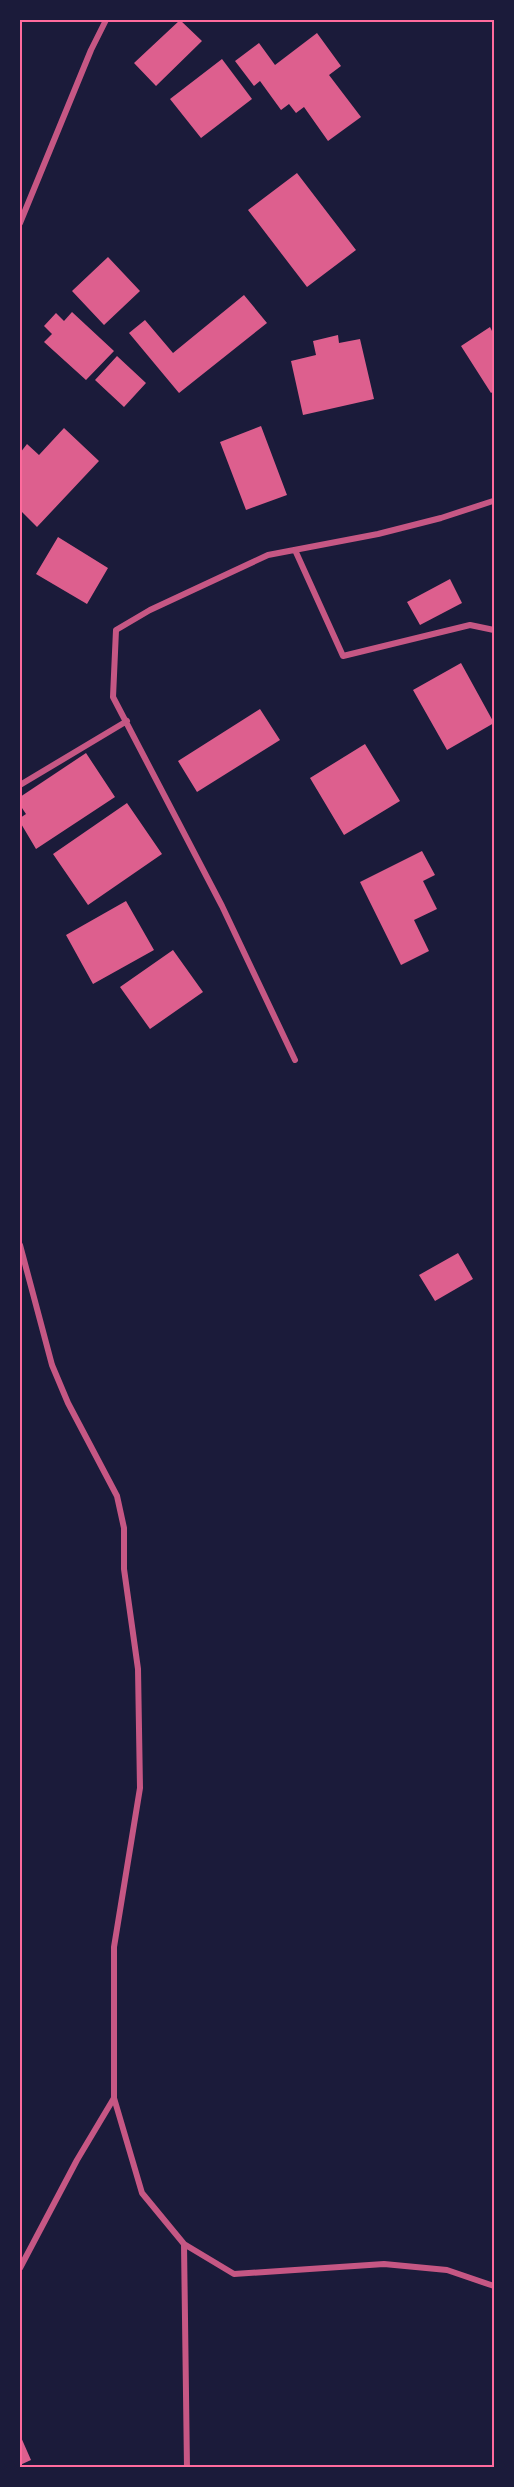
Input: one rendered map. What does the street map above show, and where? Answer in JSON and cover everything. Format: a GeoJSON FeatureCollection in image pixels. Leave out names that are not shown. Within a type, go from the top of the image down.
{"type":"FeatureCollection","features":[{"type":"Feature","properties":{"kind":"street"},"geometry":{"type":"LineString","coordinates":[[20,223],[91,50],[106,20]]}},
{"type":"Feature","properties":{"kind":"street"},"geometry":{"type":"LineString","coordinates":[[295,1060],[222,906],[113,697],[116,630],[150,610],[268,555],[389,531],[441,518],[493,501]]}},
{"type":"Feature","properties":{"kind":"street"},"geometry":{"type":"LineString","coordinates":[[295,550],[343,656],[470,625],[495,630]]}},
{"type":"Feature","properties":{"kind":"street"},"geometry":{"type":"LineString","coordinates":[[20,785],[127,721]]}},
{"type":"Feature","properties":{"kind":"street"},"geometry":{"type":"LineString","coordinates":[[20,1245],[52,1365],[68,1403],[117,1496],[124,1528],[124,1569],[138,1669],[140,1788],[114,1947],[114,2098],[142,2193],[184,2244],[234,2274],[384,2264],[447,2270],[495,2286]]}},
{"type":"Feature","properties":{"kind":"street"},"geometry":{"type":"LineString","coordinates":[[20,2268],[77,2160],[114,2098]]}},
{"type":"Feature","properties":{"kind":"street"},"geometry":{"type":"LineString","coordinates":[[184,2244],[187,2468]]}},
{"type":"Feature","properties":{"kind":"building"},"geometry":{"type":"Polygon","coordinates":[[[180,20],[202,41],[156,86],[134,63],[180,20]]]}},
{"type":"Feature","properties":{"kind":"building"},"geometry":{"type":"Polygon","coordinates":[[[317,33],[341,66],[329,75],[361,117],[328,141],[304,107],[296,113],[289,104],[281,110],[260,81],[254,86],[235,61],[259,43],[275,65],[317,33]]]}},
{"type":"Feature","properties":{"kind":"building"},"geometry":{"type":"Polygon","coordinates":[[[222,59],[252,99],[201,138],[170,99],[222,59]]]}},
{"type":"Feature","properties":{"kind":"building"},"geometry":{"type":"Polygon","coordinates":[[[297,173],[356,250],[307,287],[248,210],[297,173]]]}},
{"type":"Feature","properties":{"kind":"building"},"geometry":{"type":"Polygon","coordinates":[[[108,257],[140,291],[104,325],[72,291],[108,257]]]}},
{"type":"Feature","properties":{"kind":"building"},"geometry":{"type":"Polygon","coordinates":[[[244,295],[267,323],[179,393],[129,333],[145,320],[173,353],[244,295]]]}},
{"type":"Feature","properties":{"kind":"building"},"geometry":{"type":"Polygon","coordinates":[[[72,312],[114,351],[86,380],[44,342],[52,334],[44,326],[56,313],[64,321],[72,312]]]}},
{"type":"Feature","properties":{"kind":"building"},"geometry":{"type":"Polygon","coordinates":[[[490,327],[494,335],[494,391],[491,393],[461,346],[490,327]]]}},
{"type":"Feature","properties":{"kind":"building"},"geometry":{"type":"Polygon","coordinates":[[[338,335],[339,343],[360,339],[374,399],[303,415],[291,361],[316,355],[313,341],[338,335]]]}},
{"type":"Feature","properties":{"kind":"building"},"geometry":{"type":"Polygon","coordinates":[[[117,356],[146,383],[124,407],[95,380],[117,356]]]}},
{"type":"Feature","properties":{"kind":"building"},"geometry":{"type":"Polygon","coordinates":[[[261,426],[287,495],[246,510],[220,442],[261,426]]]}},
{"type":"Feature","properties":{"kind":"building"},"geometry":{"type":"Polygon","coordinates":[[[64,428],[99,461],[37,527],[20,510],[20,453],[27,444],[39,455],[64,428]]]}},
{"type":"Feature","properties":{"kind":"building"},"geometry":{"type":"Polygon","coordinates":[[[58,537],[108,568],[87,604],[36,574],[58,537]]]}},
{"type":"Feature","properties":{"kind":"building"},"geometry":{"type":"Polygon","coordinates":[[[450,579],[462,603],[420,625],[407,602],[450,579]]]}},
{"type":"Feature","properties":{"kind":"building"},"geometry":{"type":"Polygon","coordinates":[[[461,663],[494,723],[447,750],[413,690],[461,663]]]}},
{"type":"Feature","properties":{"kind":"building"},"geometry":{"type":"Polygon","coordinates":[[[260,709],[280,740],[197,792],[178,761],[260,709]]]}},
{"type":"Feature","properties":{"kind":"building"},"geometry":{"type":"Polygon","coordinates":[[[365,744],[400,801],[344,835],[310,778],[365,744]]]}},
{"type":"Feature","properties":{"kind":"building"},"geometry":{"type":"Polygon","coordinates":[[[86,753],[115,797],[36,849],[20,822],[20,818],[26,814],[20,805],[20,797],[86,753]]]}},
{"type":"Feature","properties":{"kind":"building"},"geometry":{"type":"Polygon","coordinates":[[[127,803],[162,854],[88,905],[53,854],[127,803]]]}},
{"type":"Feature","properties":{"kind":"building"},"geometry":{"type":"Polygon","coordinates":[[[422,851],[435,875],[423,881],[437,909],[414,920],[429,951],[401,965],[360,882],[422,851]]]}},
{"type":"Feature","properties":{"kind":"building"},"geometry":{"type":"Polygon","coordinates":[[[126,901],[154,950],[93,984],[66,935],[126,901]]]}},
{"type":"Feature","properties":{"kind":"building"},"geometry":{"type":"Polygon","coordinates":[[[173,950],[203,992],[150,1029],[120,987],[173,950]]]}},
{"type":"Feature","properties":{"kind":"building"},"geometry":{"type":"Polygon","coordinates":[[[458,1253],[473,1279],[435,1301],[419,1275],[458,1253]]]}},
{"type":"Feature","properties":{"kind":"building"},"geometry":{"type":"Polygon","coordinates":[[[20,2435],[31,2460],[20,2465],[20,2435]]]}}]}
